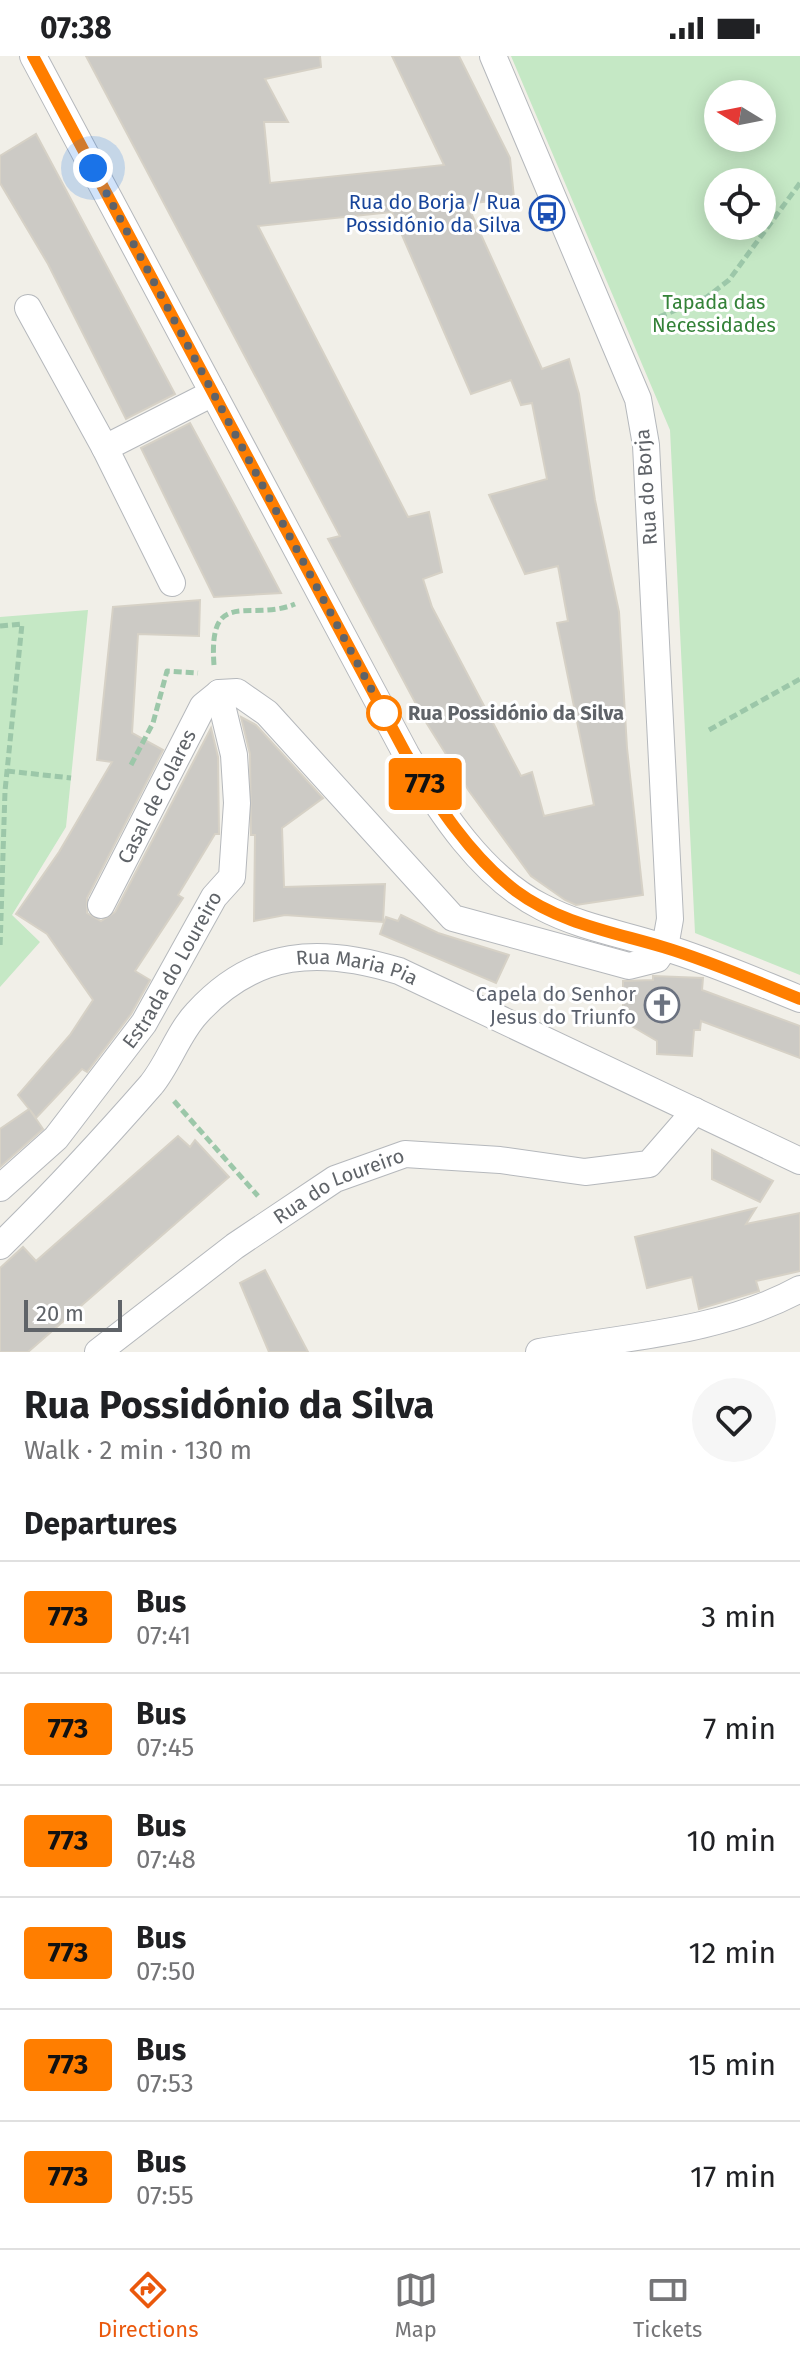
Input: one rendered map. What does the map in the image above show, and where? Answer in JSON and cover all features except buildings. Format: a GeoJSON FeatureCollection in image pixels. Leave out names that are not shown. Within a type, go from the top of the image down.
{"type":"FeatureCollection","features":[{"type":"Feature","properties":{"kind":"street"},"geometry":{"type":"LineString","coordinates":[[33,56],[406,754],[472,848],[498,876],[541,907],[582,924],[665,947],[800,999]]}},
{"type":"Feature","properties":{"kind":"street","name":"Rua do Borja"},"geometry":{"type":"LineString","coordinates":[[493,56],[638,399],[646,445],[670,919],[665,947]]}},
{"type":"Feature","properties":{"kind":"street"},"geometry":{"type":"LineString","coordinates":[[28,308],[105,448],[172,583]]}},
{"type":"Feature","properties":{"kind":"street"},"geometry":{"type":"LineString","coordinates":[[105,448],[213,393]]}},
{"type":"Feature","properties":{"kind":"street"},"geometry":{"type":"LineString","coordinates":[[217,684],[237,692],[267,713],[453,918],[629,966],[657,959],[665,947]]}},
{"type":"Feature","properties":{"kind":"street","name":"Casal de Colares"},"geometry":{"type":"LineString","coordinates":[[101,905],[217,684]]}},
{"type":"Feature","properties":{"kind":"street","name":"Estrada do Loureiro"},"geometry":{"type":"LineString","coordinates":[[0,1188],[56,1138],[144,1023],[214,897],[232,877],[237,803],[234,755],[217,684]]}},
{"type":"Feature","properties":{"kind":"street","name":"Rua Maria Pia"},"geometry":{"type":"LineString","coordinates":[[0,1246],[77,1171],[155,1079],[195,1015],[217,994],[254,970],[294,956],[339,957],[399,971],[800,1161]]}},
{"type":"Feature","properties":{"kind":"street","name":"Rua do Loureiro"},"geometry":{"type":"LineString","coordinates":[[98,1352],[235,1246],[335,1179],[405,1154],[500,1160],[585,1172],[649,1164],[695,1111]]}},
{"type":"Feature","properties":{"kind":"street"},"geometry":{"type":"LineString","coordinates":[[539,1352],[710,1322],[780,1301],[800,1289]]}},
{"type":"Feature","properties":{"kind":"path"},"geometry":{"type":"LineString","coordinates":[[659,317],[707,297],[729,280],[800,183]]}},
{"type":"Feature","properties":{"kind":"path"},"geometry":{"type":"LineString","coordinates":[[131,765],[153,723],[167,671],[217,684],[212,635],[219,621],[233,612],[251,608],[282,609]]}},
{"type":"Feature","properties":{"kind":"path"},"geometry":{"type":"LineString","coordinates":[[0,626],[22,624],[7,769],[0,949]]}},
{"type":"Feature","properties":{"kind":"path"},"geometry":{"type":"LineString","coordinates":[[709,730],[800,679]]}},
{"type":"Feature","properties":{"kind":"path"},"geometry":{"type":"LineString","coordinates":[[0,739],[11,736]]}},
{"type":"Feature","properties":{"kind":"path"},"geometry":{"type":"LineString","coordinates":[[0,768],[71,778]]}},
{"type":"Feature","properties":{"kind":"path"},"geometry":{"type":"LineString","coordinates":[[155,1079],[277,1218]]}},
{"type":"Feature","properties":{"kind":"green space","name":"Tapada das Necessidades"},"geometry":{"type":"Polygon","coordinates":[[[511,56],[800,56],[800,975],[695,933],[670,430],[511,56]]]}},
{"type":"Feature","properties":{"kind":"green space"},"geometry":{"type":"Polygon","coordinates":[[[88,610],[66,827],[12,915],[40,942],[0,987],[0,617],[88,610]]]}},
{"type":"Feature","properties":{"kind":"bus line","name":"773"},"geometry":{"type":"LineString","coordinates":[[33,56],[406,754],[448,818],[472,848],[498,876],[541,907],[582,924],[665,947],[800,999]]}},
{"type":"Feature","properties":{"kind":"place","name":"Rua do Borja / Rua Possidónio da Silva"},"geometry":{"type":"Point","coordinates":[547,213]}},
{"type":"Feature","properties":{"kind":"place","name":"Rua Possidónio da Silva"},"geometry":{"type":"Point","coordinates":[384,713]}},
{"type":"Feature","properties":{"kind":"place","name":"Capela do Senhor Jesus do Triunfo"},"geometry":{"type":"Point","coordinates":[662,1005]}},
{"type":"Feature","properties":{"kind":"route"},"geometry":{"type":"LineString","coordinates":[[93,168],[384,713]]}}]}
